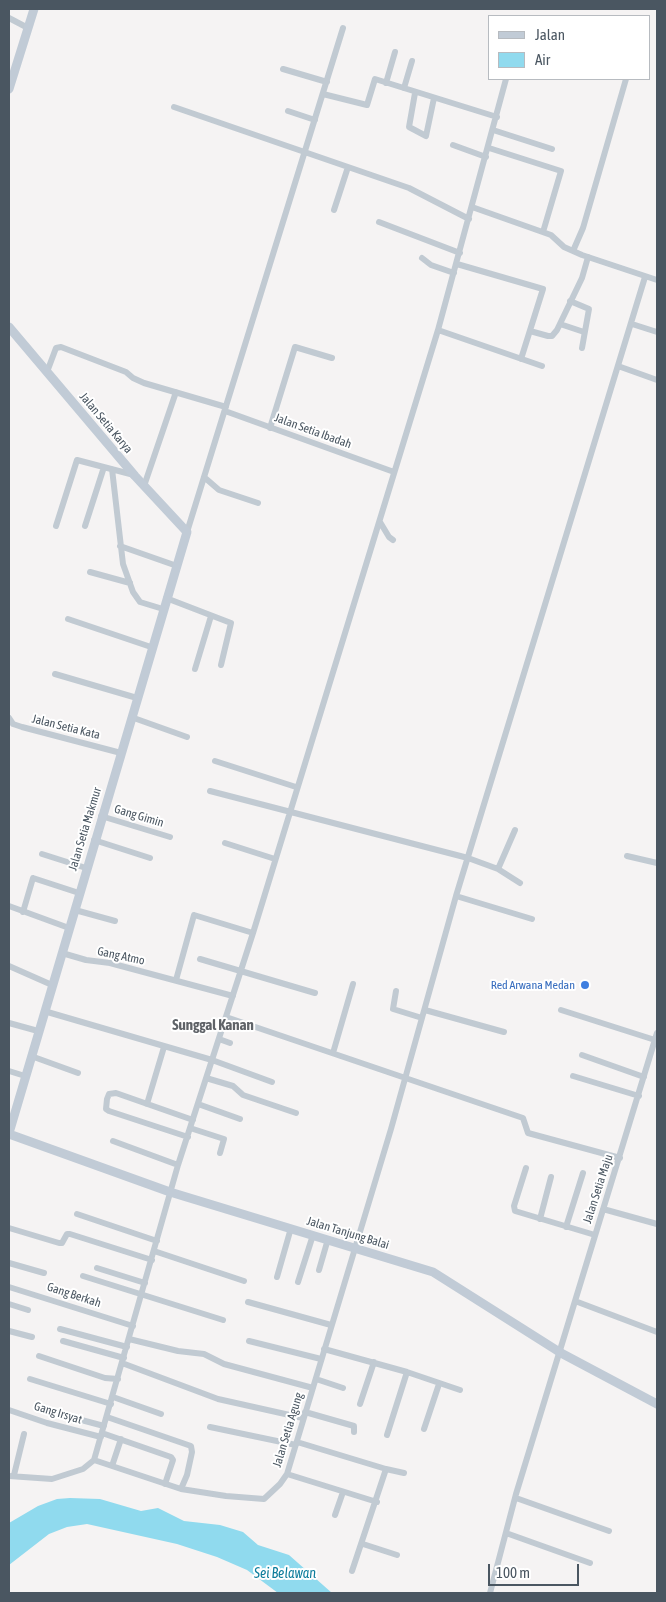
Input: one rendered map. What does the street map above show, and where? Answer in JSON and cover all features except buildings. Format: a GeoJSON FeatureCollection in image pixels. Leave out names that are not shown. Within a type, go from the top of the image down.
{"type":"FeatureCollection","features":[{"type":"Feature","properties":{"kind":"main road"},"geometry":{"type":"LineString","coordinates":[[10,83],[34,9]]}},
{"type":"Feature","properties":{"kind":"main road","name":"Jalan Setia Karya"},"geometry":{"type":"LineString","coordinates":[[9,327],[135,476],[187,532]]}},
{"type":"Feature","properties":{"kind":"main road","name":"Jalan Setia Makmur"},"geometry":{"type":"LineString","coordinates":[[9,1130],[151,647],[187,532]]}},
{"type":"Feature","properties":{"kind":"main road","name":"Jalan Tanjung Balai"},"geometry":{"type":"LineString","coordinates":[[9,1130],[170,1192],[433,1272],[561,1353],[656,1400]]}},
{"type":"Feature","properties":{"kind":"street"},"geometry":{"type":"LineString","coordinates":[[9,18],[28,28]]}},
{"type":"Feature","properties":{"kind":"street"},"geometry":{"type":"LineString","coordinates":[[187,532],[327,82],[342,28]]}},
{"type":"Feature","properties":{"kind":"street"},"geometry":{"type":"LineString","coordinates":[[386,83],[395,52]]}},
{"type":"Feature","properties":{"kind":"street"},"geometry":{"type":"LineString","coordinates":[[404,88],[412,61]]}},
{"type":"Feature","properties":{"kind":"street"},"geometry":{"type":"LineString","coordinates":[[283,69],[327,82]]}},
{"type":"Feature","properties":{"kind":"street"},"geometry":{"type":"LineString","coordinates":[[323,94],[366,105],[368,104],[375,79],[497,117]]}},
{"type":"Feature","properties":{"kind":"street"},"geometry":{"type":"LineString","coordinates":[[24,1434],[11,1475],[36,1480],[52,1480],[82,1469],[94,1460],[178,1165],[233,996],[438,330],[489,148],[506,80]]}},
{"type":"Feature","properties":{"kind":"street"},"geometry":{"type":"LineString","coordinates":[[574,251],[583,228],[626,80]]}},
{"type":"Feature","properties":{"kind":"street"},"geometry":{"type":"LineString","coordinates":[[415,92],[409,127],[426,136],[434,98]]}},
{"type":"Feature","properties":{"kind":"street"},"geometry":{"type":"LineString","coordinates":[[174,107],[409,188],[469,219]]}},
{"type":"Feature","properties":{"kind":"street"},"geometry":{"type":"LineString","coordinates":[[288,112],[315,120]]}},
{"type":"Feature","properties":{"kind":"street"},"geometry":{"type":"LineString","coordinates":[[493,130],[552,149]]}},
{"type":"Feature","properties":{"kind":"street"},"geometry":{"type":"LineString","coordinates":[[453,145],[486,157]]}},
{"type":"Feature","properties":{"kind":"street"},"geometry":{"type":"LineString","coordinates":[[489,148],[561,171],[543,232]]}},
{"type":"Feature","properties":{"kind":"street"},"geometry":{"type":"LineString","coordinates":[[334,210],[348,167]]}},
{"type":"Feature","properties":{"kind":"street"},"geometry":{"type":"LineString","coordinates":[[472,207],[551,235],[564,247],[588,257],[657,280]]}},
{"type":"Feature","properties":{"kind":"street"},"geometry":{"type":"LineString","coordinates":[[379,222],[460,253]]}},
{"type":"Feature","properties":{"kind":"street"},"geometry":{"type":"LineString","coordinates":[[530,331],[552,336],[560,324],[582,278],[588,257]]}},
{"type":"Feature","properties":{"kind":"street"},"geometry":{"type":"LineString","coordinates":[[422,258],[431,265],[454,273]]}},
{"type":"Feature","properties":{"kind":"street"},"geometry":{"type":"LineString","coordinates":[[457,264],[541,288],[543,292],[521,359]]}},
{"type":"Feature","properties":{"kind":"street","name":"Jalan Setia Agung"},"geometry":{"type":"LineString","coordinates":[[94,1460],[181,1490],[264,1499],[280,1484],[287,1474],[425,1010],[456,896],[632,324],[645,276]]}},
{"type":"Feature","properties":{"kind":"street"},"geometry":{"type":"LineString","coordinates":[[570,301],[589,309],[582,348]]}},
{"type":"Feature","properties":{"kind":"street"},"geometry":{"type":"LineString","coordinates":[[560,324],[584,332]]}},
{"type":"Feature","properties":{"kind":"street"},"geometry":{"type":"LineString","coordinates":[[632,324],[657,332]]}},
{"type":"Feature","properties":{"kind":"street"},"geometry":{"type":"LineString","coordinates":[[438,330],[542,366]]}},
{"type":"Feature","properties":{"kind":"street","name":"Jalan Setia Ibadah"},"geometry":{"type":"LineString","coordinates":[[47,372],[56,348],[61,347],[126,372],[144,383],[226,409],[270,428],[394,472]]}},
{"type":"Feature","properties":{"kind":"street"},"geometry":{"type":"LineString","coordinates":[[270,428],[295,347],[332,358]]}},
{"type":"Feature","properties":{"kind":"street"},"geometry":{"type":"LineString","coordinates":[[618,366],[657,380]]}},
{"type":"Feature","properties":{"kind":"street"},"geometry":{"type":"LineString","coordinates":[[144,486],[176,392]]}},
{"type":"Feature","properties":{"kind":"street"},"geometry":{"type":"LineString","coordinates":[[56,526],[75,462],[80,459],[135,476]]}},
{"type":"Feature","properties":{"kind":"street"},"geometry":{"type":"LineString","coordinates":[[84,526],[104,467]]}},
{"type":"Feature","properties":{"kind":"street"},"geometry":{"type":"LineString","coordinates":[[112,469],[123,564],[134,596],[140,602],[163,609]]}},
{"type":"Feature","properties":{"kind":"street"},"geometry":{"type":"LineString","coordinates":[[204,477],[219,490],[258,503]]}},
{"type":"Feature","properties":{"kind":"street"},"geometry":{"type":"LineString","coordinates":[[380,522],[393,540]]}},
{"type":"Feature","properties":{"kind":"street"},"geometry":{"type":"LineString","coordinates":[[120,546],[177,566]]}},
{"type":"Feature","properties":{"kind":"street"},"geometry":{"type":"LineString","coordinates":[[90,572],[130,583]]}},
{"type":"Feature","properties":{"kind":"street"},"geometry":{"type":"LineString","coordinates":[[166,598],[232,624],[221,665]]}},
{"type":"Feature","properties":{"kind":"street"},"geometry":{"type":"LineString","coordinates":[[195,669],[211,616]]}},
{"type":"Feature","properties":{"kind":"street"},"geometry":{"type":"LineString","coordinates":[[68,619],[151,647]]}},
{"type":"Feature","properties":{"kind":"street"},"geometry":{"type":"LineString","coordinates":[[55,674],[137,698]]}},
{"type":"Feature","properties":{"kind":"street"},"geometry":{"type":"LineString","coordinates":[[131,717],[187,737]]}},
{"type":"Feature","properties":{"kind":"street","name":"Jalan Setia Kata"},"geometry":{"type":"LineString","coordinates":[[9,718],[11,726],[121,752]]}},
{"type":"Feature","properties":{"kind":"street"},"geometry":{"type":"LineString","coordinates":[[215,761],[296,787]]}},
{"type":"Feature","properties":{"kind":"street"},"geometry":{"type":"LineString","coordinates":[[210,791],[468,858],[498,869],[520,883]]}},
{"type":"Feature","properties":{"kind":"street","name":"Gang Gimin"},"geometry":{"type":"LineString","coordinates":[[101,816],[170,837]]}},
{"type":"Feature","properties":{"kind":"street"},"geometry":{"type":"LineString","coordinates":[[498,869],[515,830]]}},
{"type":"Feature","properties":{"kind":"street"},"geometry":{"type":"LineString","coordinates":[[94,840],[150,858]]}},
{"type":"Feature","properties":{"kind":"street"},"geometry":{"type":"LineString","coordinates":[[225,843],[275,859]]}},
{"type":"Feature","properties":{"kind":"street"},"geometry":{"type":"LineString","coordinates":[[42,854],[86,868]]}},
{"type":"Feature","properties":{"kind":"street"},"geometry":{"type":"LineString","coordinates":[[627,856],[657,863]]}},
{"type":"Feature","properties":{"kind":"street"},"geometry":{"type":"LineString","coordinates":[[22,912],[32,878],[79,893]]}},
{"type":"Feature","properties":{"kind":"street"},"geometry":{"type":"LineString","coordinates":[[456,896],[532,919]]}},
{"type":"Feature","properties":{"kind":"street"},"geometry":{"type":"LineString","coordinates":[[9,906],[69,928]]}},
{"type":"Feature","properties":{"kind":"street"},"geometry":{"type":"LineString","coordinates":[[75,910],[115,921]]}},
{"type":"Feature","properties":{"kind":"street"},"geometry":{"type":"LineString","coordinates":[[176,980],[194,915],[252,933]]}},
{"type":"Feature","properties":{"kind":"street","name":"Gang Atmo"},"geometry":{"type":"LineString","coordinates":[[62,953],[176,980],[233,996]]}},
{"type":"Feature","properties":{"kind":"street"},"geometry":{"type":"LineString","coordinates":[[200,959],[315,994]]}},
{"type":"Feature","properties":{"kind":"street"},"geometry":{"type":"LineString","coordinates":[[9,966],[52,985]]}},
{"type":"Feature","properties":{"kind":"street"},"geometry":{"type":"LineString","coordinates":[[333,1053],[353,984]]}},
{"type":"Feature","properties":{"kind":"street"},"geometry":{"type":"LineString","coordinates":[[396,991],[392,1009],[422,1018]]}},
{"type":"Feature","properties":{"kind":"street"},"geometry":{"type":"LineString","coordinates":[[425,1010],[504,1032]]}},
{"type":"Feature","properties":{"kind":"street"},"geometry":{"type":"LineString","coordinates":[[560,1010],[595,1023],[656,1037]]}},
{"type":"Feature","properties":{"kind":"street"},"geometry":{"type":"LineString","coordinates":[[44,1011],[212,1060],[272,1082]]}},
{"type":"Feature","properties":{"kind":"street"},"geometry":{"type":"LineString","coordinates":[[226,1017],[522,1118],[528,1133],[620,1158]]}},
{"type":"Feature","properties":{"kind":"street"},"geometry":{"type":"LineString","coordinates":[[9,1023],[38,1031]]}},
{"type":"Feature","properties":{"kind":"street","name":"Jalan Setia Maju"},"geometry":{"type":"LineString","coordinates":[[493,1592],[516,1498],[656,1037]]}},
{"type":"Feature","properties":{"kind":"street"},"geometry":{"type":"LineString","coordinates":[[219,1039],[230,1042]]}},
{"type":"Feature","properties":{"kind":"street"},"geometry":{"type":"LineString","coordinates":[[147,1104],[164,1047]]}},
{"type":"Feature","properties":{"kind":"street"},"geometry":{"type":"LineString","coordinates":[[32,1056],[78,1073]]}},
{"type":"Feature","properties":{"kind":"street"},"geometry":{"type":"LineString","coordinates":[[582,1056],[644,1077]]}},
{"type":"Feature","properties":{"kind":"street"},"geometry":{"type":"LineString","coordinates":[[9,1071],[25,1076]]}},
{"type":"Feature","properties":{"kind":"street"},"geometry":{"type":"LineString","coordinates":[[573,1076],[639,1096]]}},
{"type":"Feature","properties":{"kind":"street"},"geometry":{"type":"LineString","coordinates":[[206,1078],[233,1086],[243,1094],[296,1113]]}},
{"type":"Feature","properties":{"kind":"street"},"geometry":{"type":"LineString","coordinates":[[188,1137],[144,1124],[106,1109],[107,1098],[112,1093],[193,1120]]}},
{"type":"Feature","properties":{"kind":"street"},"geometry":{"type":"LineString","coordinates":[[198,1104],[240,1119]]}},
{"type":"Feature","properties":{"kind":"street"},"geometry":{"type":"LineString","coordinates":[[190,1128],[224,1139],[220,1153]]}},
{"type":"Feature","properties":{"kind":"street"},"geometry":{"type":"LineString","coordinates":[[113,1142],[178,1165]]}},
{"type":"Feature","properties":{"kind":"street"},"geometry":{"type":"LineString","coordinates":[[526,1168],[514,1209],[517,1212],[595,1235]]}},
{"type":"Feature","properties":{"kind":"street"},"geometry":{"type":"LineString","coordinates":[[566,1227],[582,1173]]}},
{"type":"Feature","properties":{"kind":"street"},"geometry":{"type":"LineString","coordinates":[[540,1220],[551,1177]]}},
{"type":"Feature","properties":{"kind":"street"},"geometry":{"type":"LineString","coordinates":[[603,1209],[657,1224]]}},
{"type":"Feature","properties":{"kind":"street"},"geometry":{"type":"LineString","coordinates":[[77,1214],[157,1241]]}},
{"type":"Feature","properties":{"kind":"street"},"geometry":{"type":"LineString","coordinates":[[9,1228],[59,1243],[62,1243],[67,1234],[70,1234],[152,1260]]}},
{"type":"Feature","properties":{"kind":"street"},"geometry":{"type":"LineString","coordinates":[[277,1278],[291,1228]]}},
{"type":"Feature","properties":{"kind":"street"},"geometry":{"type":"LineString","coordinates":[[298,1282],[313,1235]]}},
{"type":"Feature","properties":{"kind":"street"},"geometry":{"type":"LineString","coordinates":[[319,1270],[328,1240]]}},
{"type":"Feature","properties":{"kind":"street"},"geometry":{"type":"LineString","coordinates":[[154,1251],[244,1281]]}},
{"type":"Feature","properties":{"kind":"street"},"geometry":{"type":"LineString","coordinates":[[9,1263],[44,1273]]}},
{"type":"Feature","properties":{"kind":"street"},"geometry":{"type":"LineString","coordinates":[[97,1268],[145,1283]]}},
{"type":"Feature","properties":{"kind":"street"},"geometry":{"type":"LineString","coordinates":[[83,1276],[223,1320]]}},
{"type":"Feature","properties":{"kind":"street","name":"Gang Berkah"},"geometry":{"type":"LineString","coordinates":[[9,1287],[132,1326]]}},
{"type":"Feature","properties":{"kind":"street"},"geometry":{"type":"LineString","coordinates":[[575,1301],[657,1332]]}},
{"type":"Feature","properties":{"kind":"street"},"geometry":{"type":"LineString","coordinates":[[248,1302],[331,1325]]}},
{"type":"Feature","properties":{"kind":"street"},"geometry":{"type":"LineString","coordinates":[[9,1304],[28,1310]]}},
{"type":"Feature","properties":{"kind":"street"},"geometry":{"type":"LineString","coordinates":[[60,1329],[126,1347]]}},
{"type":"Feature","properties":{"kind":"street"},"geometry":{"type":"LineString","coordinates":[[9,1331],[32,1337]]}},
{"type":"Feature","properties":{"kind":"street"},"geometry":{"type":"LineString","coordinates":[[129,1339],[178,1351],[204,1354],[224,1364],[313,1388]]}},
{"type":"Feature","properties":{"kind":"street"},"geometry":{"type":"LineString","coordinates":[[63,1341],[123,1360],[218,1399],[354,1426],[354,1432]]}},
{"type":"Feature","properties":{"kind":"street"},"geometry":{"type":"LineString","coordinates":[[249,1341],[321,1360]]}},
{"type":"Feature","properties":{"kind":"street"},"geometry":{"type":"LineString","coordinates":[[324,1349],[374,1362],[460,1390]]}},
{"type":"Feature","properties":{"kind":"street"},"geometry":{"type":"LineString","coordinates":[[39,1356],[105,1378],[118,1379]]}},
{"type":"Feature","properties":{"kind":"street"},"geometry":{"type":"LineString","coordinates":[[360,1404],[374,1362]]}},
{"type":"Feature","properties":{"kind":"street"},"geometry":{"type":"LineString","coordinates":[[387,1435],[407,1372]]}},
{"type":"Feature","properties":{"kind":"street"},"geometry":{"type":"LineString","coordinates":[[30,1379],[111,1404]]}},
{"type":"Feature","properties":{"kind":"street"},"geometry":{"type":"LineString","coordinates":[[316,1379],[342,1388]]}},
{"type":"Feature","properties":{"kind":"street"},"geometry":{"type":"LineString","coordinates":[[424,1429],[439,1384]]}},
{"type":"Feature","properties":{"kind":"street"},"geometry":{"type":"LineString","coordinates":[[113,1397],[161,1414]]}},
{"type":"Feature","properties":{"kind":"street","name":"Gang Irsyat"},"geometry":{"type":"LineString","coordinates":[[9,1410],[47,1423],[103,1432]]}},
{"type":"Feature","properties":{"kind":"street"},"geometry":{"type":"LineString","coordinates":[[70,1417],[103,1432],[171,1457],[173,1460],[165,1484]]}},
{"type":"Feature","properties":{"kind":"street"},"geometry":{"type":"LineString","coordinates":[[107,1417],[191,1446],[192,1452],[188,1474],[181,1490]]}},
{"type":"Feature","properties":{"kind":"street"},"geometry":{"type":"LineString","coordinates":[[210,1427],[297,1444],[404,1473]]}},
{"type":"Feature","properties":{"kind":"street"},"geometry":{"type":"LineString","coordinates":[[112,1466],[121,1439]]}},
{"type":"Feature","properties":{"kind":"street"},"geometry":{"type":"LineString","coordinates":[[352,1571],[363,1544],[386,1469]]}},
{"type":"Feature","properties":{"kind":"street"},"geometry":{"type":"LineString","coordinates":[[287,1474],[376,1502]]}},
{"type":"Feature","properties":{"kind":"street"},"geometry":{"type":"LineString","coordinates":[[335,1515],[342,1492]]}},
{"type":"Feature","properties":{"kind":"street"},"geometry":{"type":"LineString","coordinates":[[516,1498],[609,1531]]}},
{"type":"Feature","properties":{"kind":"street"},"geometry":{"type":"LineString","coordinates":[[506,1533],[590,1563]]}},
{"type":"Feature","properties":{"kind":"street"},"geometry":{"type":"LineString","coordinates":[[363,1544],[398,1555]]}},
{"type":"Feature","properties":{"kind":"water","name":"Sei Belawan"},"geometry":{"type":"Polygon","coordinates":[[[57,1499],[100,1499],[141,1511],[158,1508],[184,1521],[220,1525],[243,1532],[258,1545],[289,1555],[332,1593],[278,1593],[247,1570],[217,1557],[177,1544],[87,1524],[67,1527],[49,1534],[9,1565],[9,1523],[38,1506],[57,1499]]]}},
{"type":"Feature","properties":{"kind":"place","name":"Red Arwana Medan"},"geometry":{"type":"Point","coordinates":[585,985]}},
{"type":"Feature","properties":{"kind":"district","name":"Sunggal Kanan"},"geometry":{"type":"Point","coordinates":[213,1025]}}]}
